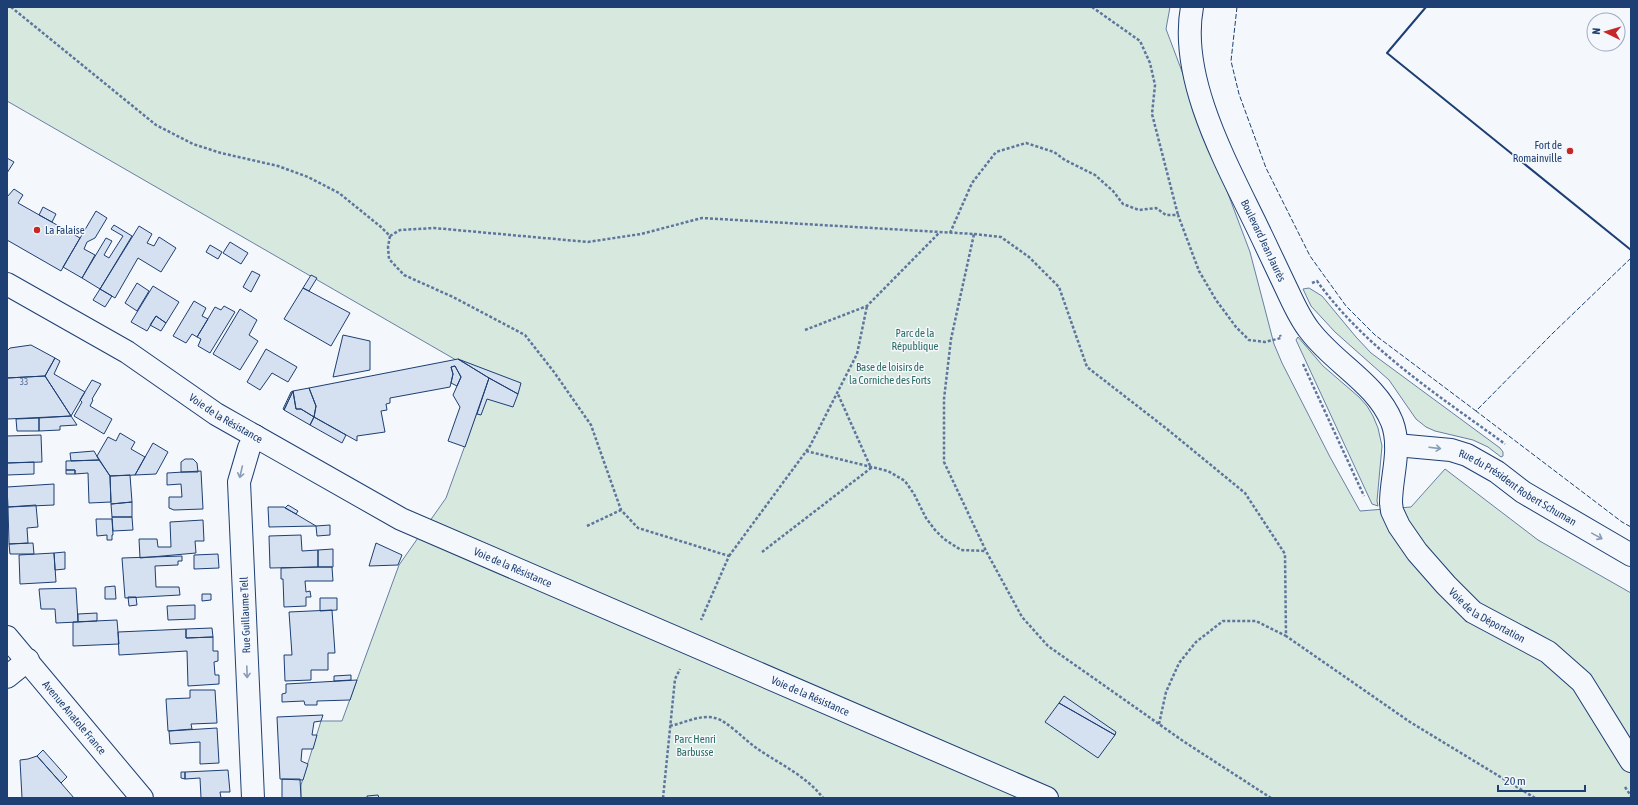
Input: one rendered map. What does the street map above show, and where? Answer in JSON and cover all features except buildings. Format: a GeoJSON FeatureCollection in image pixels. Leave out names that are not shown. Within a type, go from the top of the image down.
{"type":"FeatureCollection","features":[{"type":"Feature","properties":{"kind":"street","name":"Boulevard Jean Jaurès"},"geometry":{"type":"LineString","coordinates":[[1192,7],[1189,23],[1195,80],[1210,126],[1288,293],[1308,329],[1321,346],[1358,378],[1382,403],[1392,423],[1396,445]]}},
{"type":"Feature","properties":{"kind":"street","name":"Voie de la Résistance"},"geometry":{"type":"LineString","coordinates":[[7,284],[127,352],[216,414],[401,519],[1047,798]]}},
{"type":"Feature","properties":{"kind":"street","name":"Rue Guillaume Tell"},"geometry":{"type":"LineString","coordinates":[[253,798],[239,482],[248,448],[255,436]]}},
{"type":"Feature","properties":{"kind":"street","name":"Rue du Président Robert Schuman"},"geometry":{"type":"LineString","coordinates":[[1396,445],[1451,450],[1467,454],[1497,472],[1523,492],[1631,555]]}},
{"type":"Feature","properties":{"kind":"street","name":"Voie de la Déportation"},"geometry":{"type":"LineString","coordinates":[[1396,445],[1391,496],[1392,511],[1399,526],[1417,552],[1446,585],[1473,612],[1548,652],[1582,682],[1631,761]]}},
{"type":"Feature","properties":{"kind":"street","name":"Avenue Anatole France"},"geometry":{"type":"LineString","coordinates":[[7,637],[28,660],[142,798]]}},
{"type":"Feature","properties":{"kind":"street"},"geometry":{"type":"LineString","coordinates":[[7,677],[28,660]]}},
{"type":"Feature","properties":{"kind":"path"},"geometry":{"type":"LineString","coordinates":[[11,7],[156,125],[193,144],[220,153],[278,166],[308,176],[339,193],[390,236]]}},
{"type":"Feature","properties":{"kind":"path"},"geometry":{"type":"LineString","coordinates":[[1092,7],[1140,41],[1150,63],[1155,85],[1152,114],[1178,215],[1199,271],[1216,300],[1236,327],[1249,340],[1265,342],[1281,338],[1278,330]]}},
{"type":"Feature","properties":{"kind":"path"},"geometry":{"type":"LineString","coordinates":[[950,233],[972,183],[996,152],[1026,143],[1054,152],[1065,160],[1096,175],[1124,204],[1139,210],[1156,208],[1166,215],[1178,215]]}},
{"type":"Feature","properties":{"kind":"path"},"geometry":{"type":"LineString","coordinates":[[729,556],[640,529],[621,510],[591,425],[554,372],[525,335],[453,297],[404,275],[390,259],[388,247],[390,236],[400,230],[434,228],[588,242],[640,234],[702,218],[974,234],[1001,238],[1029,257],[1059,287],[1087,367],[1167,429],[1245,493],[1285,554],[1286,636]]}},
{"type":"Feature","properties":{"kind":"path"},"geometry":{"type":"LineString","coordinates":[[805,330],[867,306],[939,232]]}},
{"type":"Feature","properties":{"kind":"path"},"geometry":{"type":"LineString","coordinates":[[974,234],[951,339],[944,399],[944,462],[986,551],[1022,617],[1048,646],[1159,724],[1271,798]]}},
{"type":"Feature","properties":{"kind":"path"},"geometry":{"type":"LineString","coordinates":[[1288,293],[1317,281],[1333,303],[1373,344],[1509,448]]}},
{"type":"Feature","properties":{"kind":"path"},"geometry":{"type":"LineString","coordinates":[[710,602],[729,556],[806,451],[857,354],[867,306]]}},
{"type":"Feature","properties":{"kind":"path"},"geometry":{"type":"LineString","coordinates":[[837,392],[871,468]]}},
{"type":"Feature","properties":{"kind":"path"},"geometry":{"type":"LineString","coordinates":[[806,451],[888,471],[905,481],[914,494],[926,518],[944,539],[960,550],[986,551]]}},
{"type":"Feature","properties":{"kind":"path"},"geometry":{"type":"LineString","coordinates":[[762,552],[871,468]]}},
{"type":"Feature","properties":{"kind":"path"},"geometry":{"type":"LineString","coordinates":[[587,526],[621,510]]}},
{"type":"Feature","properties":{"kind":"path"},"geometry":{"type":"LineString","coordinates":[[1159,724],[1166,692],[1179,663],[1196,642],[1222,621],[1256,621],[1286,636],[1410,722],[1535,798]]}},
{"type":"Feature","properties":{"kind":"path"},"geometry":{"type":"LineString","coordinates":[[663,798],[675,679],[690,644]]}},
{"type":"Feature","properties":{"kind":"path"},"geometry":{"type":"LineString","coordinates":[[670,726],[703,717],[716,718],[763,752],[794,771],[813,786],[823,798]]}},
{"type":"Feature","properties":{"kind":"green space","name":"Parc de la République"},"geometry":{"type":"Polygon","coordinates":[[[7,7],[1170,7],[1166,29],[1250,252],[1274,344],[1282,363],[1330,457],[1360,511],[1411,507],[1445,469],[1538,540],[1631,593],[1631,798],[301,798],[301,785],[321,721],[342,721],[399,565],[446,498],[489,379],[7,101],[7,7]]]}},
{"type":"Feature","properties":{"kind":"green space"},"geometry":{"type":"Polygon","coordinates":[[[1309,288],[1322,296],[1371,353],[1500,448],[1503,452],[1503,456],[1501,457],[1488,447],[1473,440],[1435,431],[1426,427],[1416,419],[1389,380],[1335,332],[1311,306],[1303,289],[1309,288]]]}},
{"type":"Feature","properties":{"kind":"green space"},"geometry":{"type":"Polygon","coordinates":[[[1298,337],[1323,366],[1359,397],[1373,416],[1378,428],[1382,446],[1377,501],[1378,506],[1372,504],[1296,340],[1298,337]]]}},
{"type":"Feature","properties":{"kind":"fence"},"geometry":{"type":"LineString","coordinates":[[1237,7],[1231,61],[1239,94],[1266,168],[1310,256],[1346,306],[1375,335],[1476,411]]}},
{"type":"Feature","properties":{"kind":"fence"},"geometry":{"type":"LineString","coordinates":[[1631,258],[1553,333],[1476,411],[1622,522],[1631,527]]}},
{"type":"Feature","properties":{"kind":"wall"},"geometry":{"type":"LineString","coordinates":[[1426,7],[1387,53],[1631,250]]}},
{"type":"Feature","properties":{"kind":"place","name":"Fort de Romainville"},"geometry":{"type":"Point","coordinates":[1570,151]}},
{"type":"Feature","properties":{"kind":"place","name":"La Falaise"},"geometry":{"type":"Point","coordinates":[37,230]}},
{"type":"Feature","properties":{"kind":"park label","name":"Base de loisirs de la Corniche des Forts"},"geometry":{"type":"Point","coordinates":[890,373]}},
{"type":"Feature","properties":{"kind":"park label","name":"Parc Henri Barbusse"},"geometry":{"type":"Point","coordinates":[695,745]}}]}
